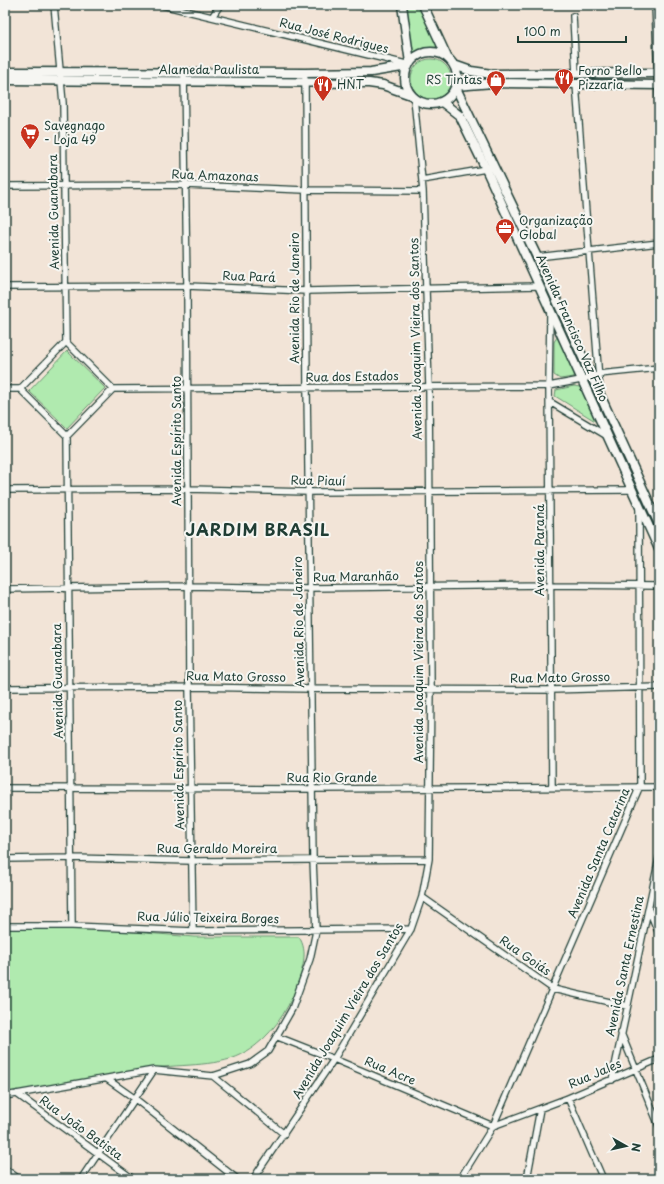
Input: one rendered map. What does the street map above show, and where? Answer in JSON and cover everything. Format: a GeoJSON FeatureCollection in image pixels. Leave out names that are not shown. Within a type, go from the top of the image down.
{"type":"FeatureCollection","features":[{"type":"Feature","properties":{"kind":"main road"},"geometry":{"type":"LineString","coordinates":[[402,5],[409,65],[405,81],[412,96],[428,105],[448,99],[456,87],[458,79],[454,65],[447,57],[423,5]]}},
{"type":"Feature","properties":{"kind":"main road"},"geometry":{"type":"LineString","coordinates":[[409,65],[423,53],[435,52],[447,57]]}},
{"type":"Feature","properties":{"kind":"main road","name":"Alameda Paulista"},"geometry":{"type":"LineString","coordinates":[[5,72],[371,72],[409,65]]}},
{"type":"Feature","properties":{"kind":"main road"},"geometry":{"type":"LineString","coordinates":[[454,65],[471,71],[492,74],[658,73]]}},
{"type":"Feature","properties":{"kind":"main road","name":"Alameda Paulista"},"geometry":{"type":"LineString","coordinates":[[5,80],[62,82],[369,83],[383,85],[412,96]]}},
{"type":"Feature","properties":{"kind":"main road"},"geometry":{"type":"LineString","coordinates":[[456,87],[480,84],[658,85]]}},
{"type":"Feature","properties":{"kind":"main road","name":"Avenida Francisco Vaz Filho"},"geometry":{"type":"LineString","coordinates":[[456,87],[537,256],[601,399],[658,520]]}},
{"type":"Feature","properties":{"kind":"main road","name":"Avenida Francisco Vaz Filho"},"geometry":{"type":"LineString","coordinates":[[442,102],[460,116],[486,169],[550,313],[659,549]]}},
{"type":"Feature","properties":{"kind":"street","name":"Avenida Guanabara"},"geometry":{"type":"LineString","coordinates":[[54,5],[62,82],[66,342]]}},
{"type":"Feature","properties":{"kind":"street","name":"Rua José Rodrigues"},"geometry":{"type":"LineString","coordinates":[[162,5],[409,65]]}},
{"type":"Feature","properties":{"kind":"street"},"geometry":{"type":"LineString","coordinates":[[212,17],[220,5]]}},
{"type":"Feature","properties":{"kind":"street"},"geometry":{"type":"LineString","coordinates":[[655,5],[659,108]]}},
{"type":"Feature","properties":{"kind":"street"},"geometry":{"type":"LineString","coordinates":[[573,16],[576,74]]}},
{"type":"Feature","properties":{"kind":"street","name":"Avenida Espírito Santo"},"geometry":{"type":"LineString","coordinates":[[184,72],[188,389],[189,687],[193,931]]}},
{"type":"Feature","properties":{"kind":"street","name":"Avenida Rio de Janeiro"},"geometry":{"type":"LineString","coordinates":[[213,1076],[250,1064],[268,1051],[278,1037],[292,1010],[310,959],[316,931],[313,860],[312,689],[308,492],[305,73]]}},
{"type":"Feature","properties":{"kind":"street"},"geometry":{"type":"LineString","coordinates":[[576,84],[601,399]]}},
{"type":"Feature","properties":{"kind":"street","name":"Avenida Joaquim Vieira dos Santos"},"geometry":{"type":"LineString","coordinates":[[253,1179],[334,1059],[412,929],[422,897],[429,859],[431,492],[429,387],[423,191],[412,96]]}},
{"type":"Feature","properties":{"kind":"street"},"geometry":{"type":"LineString","coordinates":[[422,180],[486,169]]}},
{"type":"Feature","properties":{"kind":"street","name":"Rua Amazonas"},"geometry":{"type":"LineString","coordinates":[[5,186],[186,185],[305,190],[423,191]]}},
{"type":"Feature","properties":{"kind":"street"},"geometry":{"type":"LineString","coordinates":[[537,256],[659,243]]}},
{"type":"Feature","properties":{"kind":"street","name":"Rua Pará"},"geometry":{"type":"LineString","coordinates":[[5,287],[187,286],[306,290],[539,286]]}},
{"type":"Feature","properties":{"kind":"street","name":"Avenida Paraná"},"geometry":{"type":"LineString","coordinates":[[550,313],[549,386],[552,585],[552,787]]}},
{"type":"Feature","properties":{"kind":"street"},"geometry":{"type":"LineString","coordinates":[[5,389],[20,389],[68,436],[113,389],[66,342],[20,389]]}},
{"type":"Feature","properties":{"kind":"street"},"geometry":{"type":"LineString","coordinates":[[598,364],[610,373]]}},
{"type":"Feature","properties":{"kind":"street","name":"Rua dos Estados"},"geometry":{"type":"LineString","coordinates":[[113,389],[549,386],[581,380],[599,374],[659,368]]}},
{"type":"Feature","properties":{"kind":"street"},"geometry":{"type":"LineString","coordinates":[[550,402],[607,436]]}},
{"type":"Feature","properties":{"kind":"street","name":"Avenida Guanabara"},"geometry":{"type":"LineString","coordinates":[[68,436],[67,490],[72,926]]}},
{"type":"Feature","properties":{"kind":"street","name":"Rua Piauí"},"geometry":{"type":"LineString","coordinates":[[5,490],[188,489],[308,492],[431,492],[631,490]]}},
{"type":"Feature","properties":{"kind":"street","name":"Avenida Santa Catarina"},"geometry":{"type":"LineString","coordinates":[[460,1179],[493,1126],[640,786],[638,587],[639,507]]}},
{"type":"Feature","properties":{"kind":"street","name":"Rua Maranhão"},"geometry":{"type":"LineString","coordinates":[[5,589],[189,586],[310,588],[552,585],[659,586]]}},
{"type":"Feature","properties":{"kind":"street","name":"Rua Mato Grosso"},"geometry":{"type":"LineString","coordinates":[[5,688],[189,687],[551,690],[659,687]]}},
{"type":"Feature","properties":{"kind":"street","name":"Rua Rio Grande"},"geometry":{"type":"LineString","coordinates":[[5,788],[71,787],[312,790],[659,787]]}},
{"type":"Feature","properties":{"kind":"street","name":"Rua Geraldo Moreira"},"geometry":{"type":"LineString","coordinates":[[5,859],[72,858],[192,861],[429,859]]}},
{"type":"Feature","properties":{"kind":"street","name":"Avenida Santa Ernestina"},"geometry":{"type":"LineString","coordinates":[[612,1080],[659,858]]}},
{"type":"Feature","properties":{"kind":"street","name":"Rua Goiás"},"geometry":{"type":"LineString","coordinates":[[422,897],[553,989],[627,1006]]}},
{"type":"Feature","properties":{"kind":"street"},"geometry":{"type":"LineString","coordinates":[[649,910],[659,934]]}},
{"type":"Feature","properties":{"kind":"street","name":"Rua Júlio Teixeira Borges"},"geometry":{"type":"LineString","coordinates":[[5,926],[72,926],[193,931],[412,929]]}},
{"type":"Feature","properties":{"kind":"street"},"geometry":{"type":"LineString","coordinates":[[621,1033],[659,1126]]}},
{"type":"Feature","properties":{"kind":"street","name":"Rua Acre"},"geometry":{"type":"LineString","coordinates":[[278,1037],[493,1126]]}},
{"type":"Feature","properties":{"kind":"street","name":"Rua Jales"},"geometry":{"type":"LineString","coordinates":[[493,1126],[568,1098],[659,1059]]}},
{"type":"Feature","properties":{"kind":"street"},"geometry":{"type":"LineString","coordinates":[[81,1179],[154,1070]]}},
{"type":"Feature","properties":{"kind":"street"},"geometry":{"type":"LineString","coordinates":[[5,1096],[154,1070],[213,1076],[284,1134]]}},
{"type":"Feature","properties":{"kind":"street"},"geometry":{"type":"LineString","coordinates":[[107,1079],[134,1098],[237,1179]]}},
{"type":"Feature","properties":{"kind":"street","name":"Rua João Batista"},"geometry":{"type":"LineString","coordinates":[[16,1094],[133,1179]]}},
{"type":"Feature","properties":{"kind":"street"},"geometry":{"type":"LineString","coordinates":[[568,1098],[603,1179]]}},
{"type":"Feature","properties":{"kind":"street"},"geometry":{"type":"LineString","coordinates":[[527,1179],[540,1109]]}},
{"type":"Feature","properties":{"kind":"street"},"geometry":{"type":"LineString","coordinates":[[5,1169],[19,1179]]}},
{"type":"Feature","properties":{"kind":"green space"},"geometry":{"type":"Polygon","coordinates":[[[404,5],[418,5],[438,47],[423,48],[411,55],[404,5]]]}},
{"type":"Feature","properties":{"kind":"green space"},"geometry":{"type":"Polygon","coordinates":[[[431,59],[439,61],[445,65],[449,71],[451,79],[449,87],[445,93],[439,97],[431,99],[423,97],[417,93],[413,87],[411,79],[413,71],[417,65],[423,61],[431,59]]]}},
{"type":"Feature","properties":{"kind":"green space"},"geometry":{"type":"Polygon","coordinates":[[[557,337],[575,371],[574,377],[560,379],[554,375],[554,342],[557,337]]]}},
{"type":"Feature","properties":{"kind":"green space"},"geometry":{"type":"Polygon","coordinates":[[[67,351],[105,388],[67,428],[29,391],[67,351]]]}},
{"type":"Feature","properties":{"kind":"green space"},"geometry":{"type":"Polygon","coordinates":[[[574,386],[580,387],[595,416],[595,421],[555,396],[556,390],[574,386]]]}},
{"type":"Feature","properties":{"kind":"green space"},"geometry":{"type":"Polygon","coordinates":[[[5,927],[72,927],[194,937],[299,937],[304,949],[304,961],[293,996],[277,1023],[255,1046],[236,1057],[214,1063],[165,1067],[98,1077],[5,1095],[5,927]]]}},
{"type":"Feature","properties":{"kind":"place","name":"Forno Bello Pizzaria"},"geometry":{"type":"Point","coordinates":[564,95]}},
{"type":"Feature","properties":{"kind":"place","name":"RS Tintas"},"geometry":{"type":"Point","coordinates":[496,97]}},
{"type":"Feature","properties":{"kind":"place","name":"HNT"},"geometry":{"type":"Point","coordinates":[323,102]}},
{"type":"Feature","properties":{"kind":"place","name":"Savegnago - Loja 49"},"geometry":{"type":"Point","coordinates":[30,150]}},
{"type":"Feature","properties":{"kind":"place","name":"Organização Global"},"geometry":{"type":"Point","coordinates":[505,245]}},
{"type":"Feature","properties":{"kind":"district","name":"JARDIM BRASIL"},"geometry":{"type":"Point","coordinates":[258,530]}}]}
